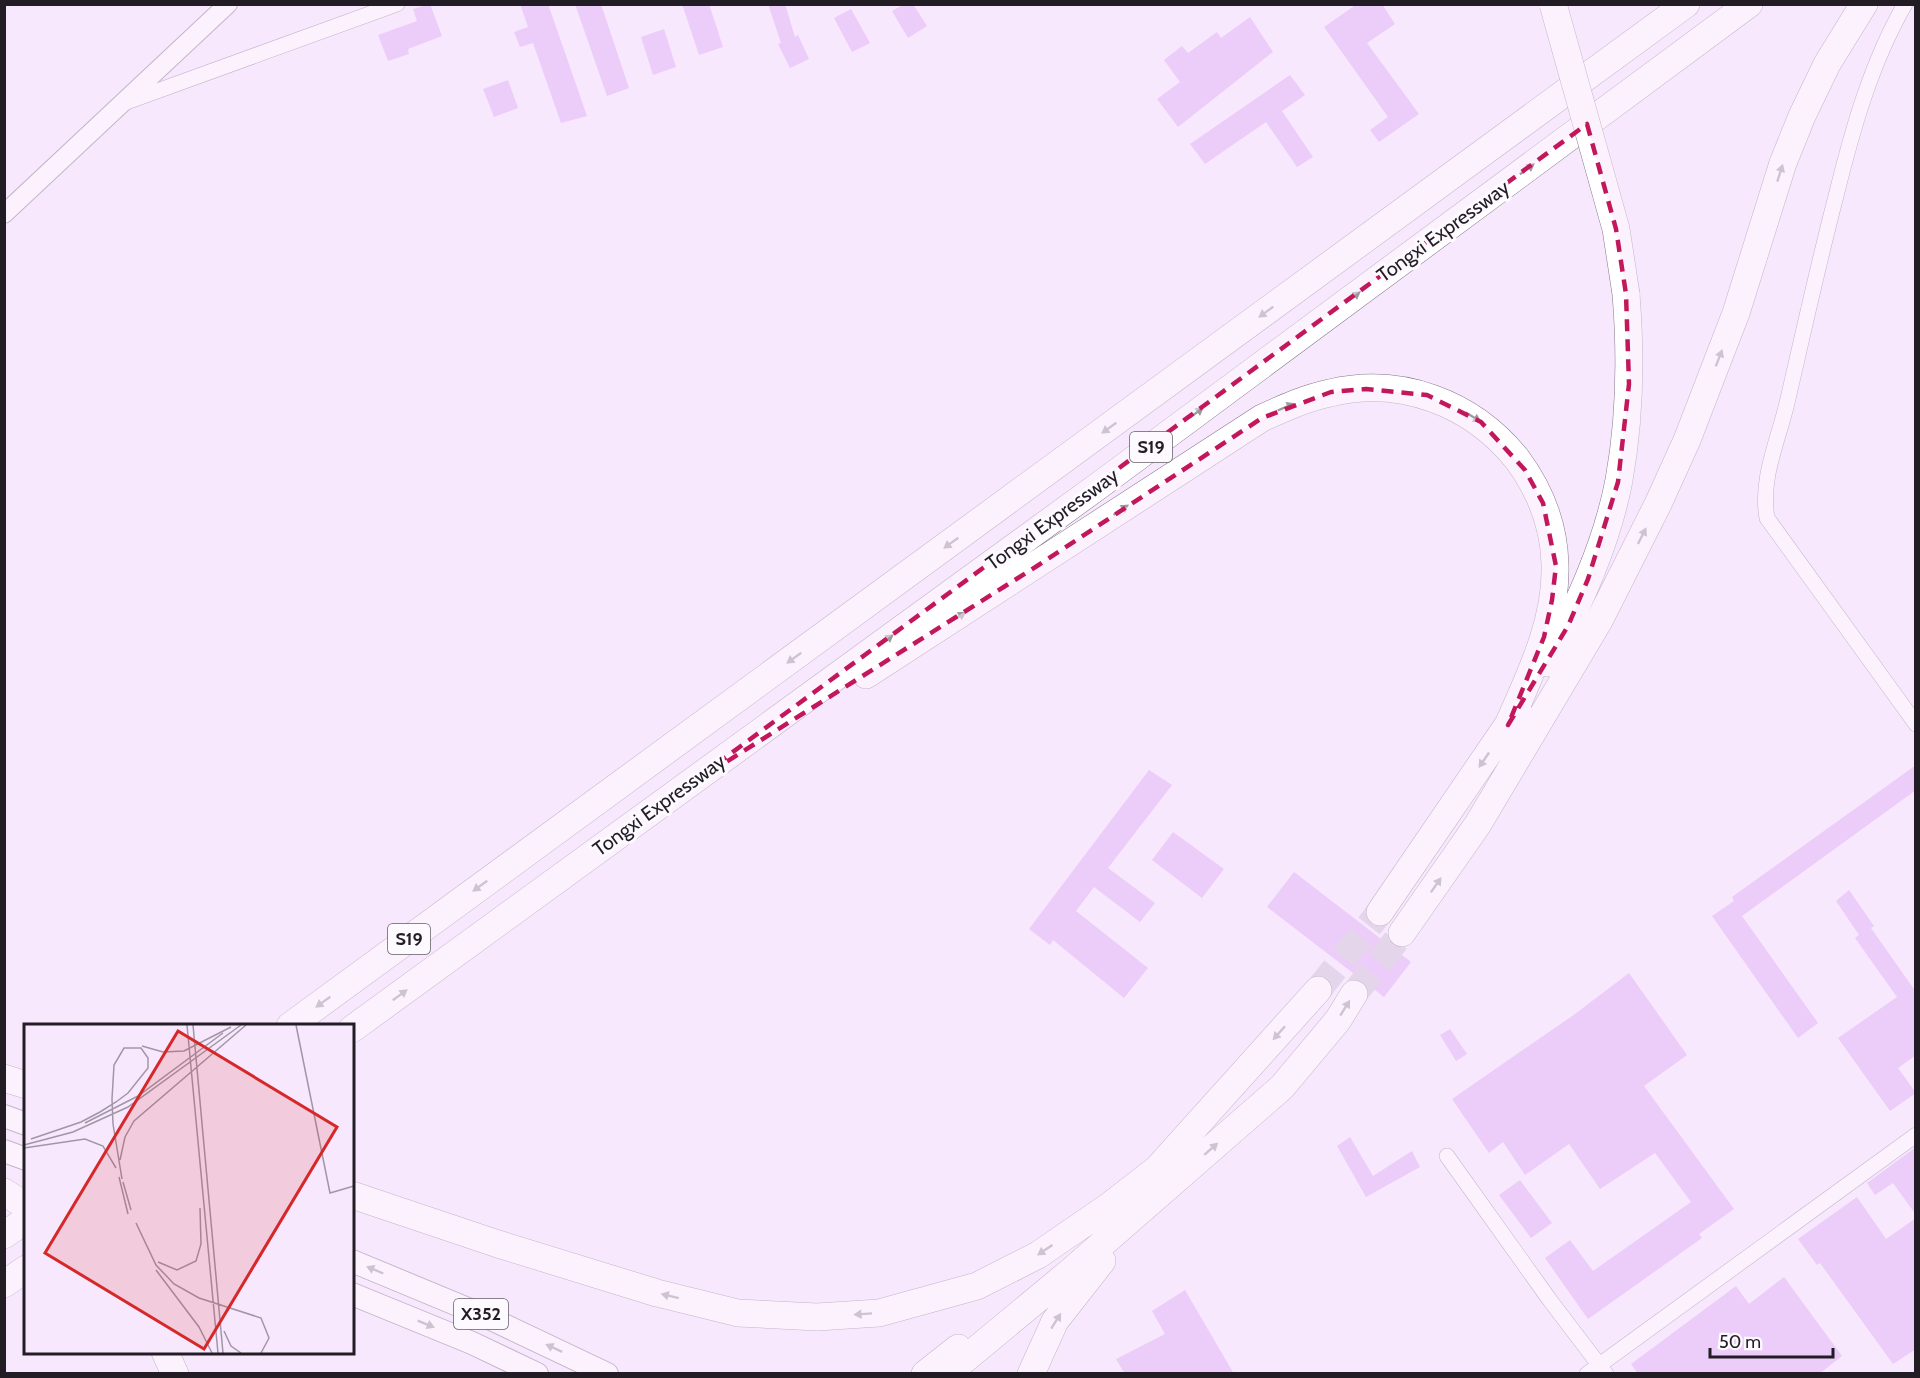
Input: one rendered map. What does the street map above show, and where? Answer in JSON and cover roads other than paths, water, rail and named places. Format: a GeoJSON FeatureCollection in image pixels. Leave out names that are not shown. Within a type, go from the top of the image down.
{"type":"FeatureCollection","features":[{"type":"Feature","properties":{"kind":"highway"},"geometry":{"type":"LineString","coordinates":[[1536,725],[1596,596],[1611,557],[1635,471],[1643,374],[1634,293],[1553,4]]}},
{"type":"Feature","properties":{"kind":"highway"},"geometry":{"type":"LineString","coordinates":[[1380,912],[1546,667],[1568,626],[1588,579],[1618,482],[1629,384],[1636,249],[1613,150],[1571,4]]}},
{"type":"Feature","properties":{"kind":"highway"},"geometry":{"type":"LineString","coordinates":[[1294,292],[1655,4]]}},
{"type":"Feature","properties":{"kind":"highway","name":"Tongxi Expressway"},"geometry":{"type":"LineString","coordinates":[[293,1024],[1686,4]]}},
{"type":"Feature","properties":{"kind":"highway","name":"Tongxi Expressway"},"geometry":{"type":"LineString","coordinates":[[354,1028],[1101,484],[1749,4]]}},
{"type":"Feature","properties":{"kind":"highway"},"geometry":{"type":"LineString","coordinates":[[1402,933],[1478,824],[1599,619],[1687,440],[1736,313],[1783,163],[1802,116],[1827,64],[1864,4]]}},
{"type":"Feature","properties":{"kind":"highway"},"geometry":{"type":"LineString","coordinates":[[676,792],[1008,585],[1262,418],[1331,392],[1366,389],[1394,389],[1427,395],[1455,406],[1481,422],[1503,442],[1525,470],[1544,503],[1553,536],[1556,566],[1552,600],[1544,638],[1508,725]]}},
{"type":"Feature","properties":{"kind":"highway"},"geometry":{"type":"LineString","coordinates":[[1031,1374],[1055,1321],[1166,1175],[1318,990]]}},
{"type":"Feature","properties":{"kind":"highway"},"geometry":{"type":"LineString","coordinates":[[947,1374],[987,1333],[1166,1175],[1282,1087],[1338,1020],[1354,994]]}},
{"type":"Feature","properties":{"kind":"highway"},"geometry":{"type":"LineString","coordinates":[[4,1078],[24,1084]]}},
{"type":"Feature","properties":{"kind":"highway"},"geometry":{"type":"LineString","coordinates":[[354,1196],[498,1244],[657,1293],[738,1313],[817,1317],[879,1313],[977,1286],[1038,1255],[1166,1175]]}},
{"type":"Feature","properties":{"kind":"highway"},"geometry":{"type":"LineString","coordinates":[[4,1192],[24,1205]]}},
{"type":"Feature","properties":{"kind":"highway"},"geometry":{"type":"LineString","coordinates":[[4,1235],[24,1221]]}},
{"type":"Feature","properties":{"kind":"highway"},"geometry":{"type":"LineString","coordinates":[[4,1284],[24,1270]]}},
{"type":"Feature","properties":{"kind":"highway"},"geometry":{"type":"LineString","coordinates":[[925,1374],[987,1333]]}},
{"type":"Feature","properties":{"kind":"highway"},"geometry":{"type":"LineString","coordinates":[[166,1354],[176,1374]]}},
{"type":"Feature","properties":{"kind":"main road"},"geometry":{"type":"LineString","coordinates":[[4,1116],[24,1124]]}},
{"type":"Feature","properties":{"kind":"main road"},"geometry":{"type":"LineString","coordinates":[[4,1151],[24,1158]]}},
{"type":"Feature","properties":{"kind":"main road","name":"X352"},"geometry":{"type":"LineString","coordinates":[[354,1262],[487,1317],[607,1374]]}},
{"type":"Feature","properties":{"kind":"main road","name":"X352"},"geometry":{"type":"LineString","coordinates":[[354,1295],[472,1343],[537,1374]]}},
{"type":"Feature","properties":{"kind":"street"},"geometry":{"type":"LineString","coordinates":[[4,214],[228,4]]}},
{"type":"Feature","properties":{"kind":"street"},"geometry":{"type":"LineString","coordinates":[[123,103],[397,4]]}},
{"type":"Feature","properties":{"kind":"street"},"geometry":{"type":"LineString","coordinates":[[1905,4],[1888,34],[1851,138],[1808,301],[1786,406],[1772,453],[1764,501],[1767,518],[1916,724]]}},
{"type":"Feature","properties":{"kind":"street"},"geometry":{"type":"LineString","coordinates":[[1447,1156],[1598,1371],[1916,1135]]}},
{"type":"Feature","properties":{"kind":"tunnel"},"geometry":{"type":"LineString","coordinates":[[1318,990],[1380,912]]}},
{"type":"Feature","properties":{"kind":"tunnel"},"geometry":{"type":"LineString","coordinates":[[1354,994],[1402,933]]}}]}
